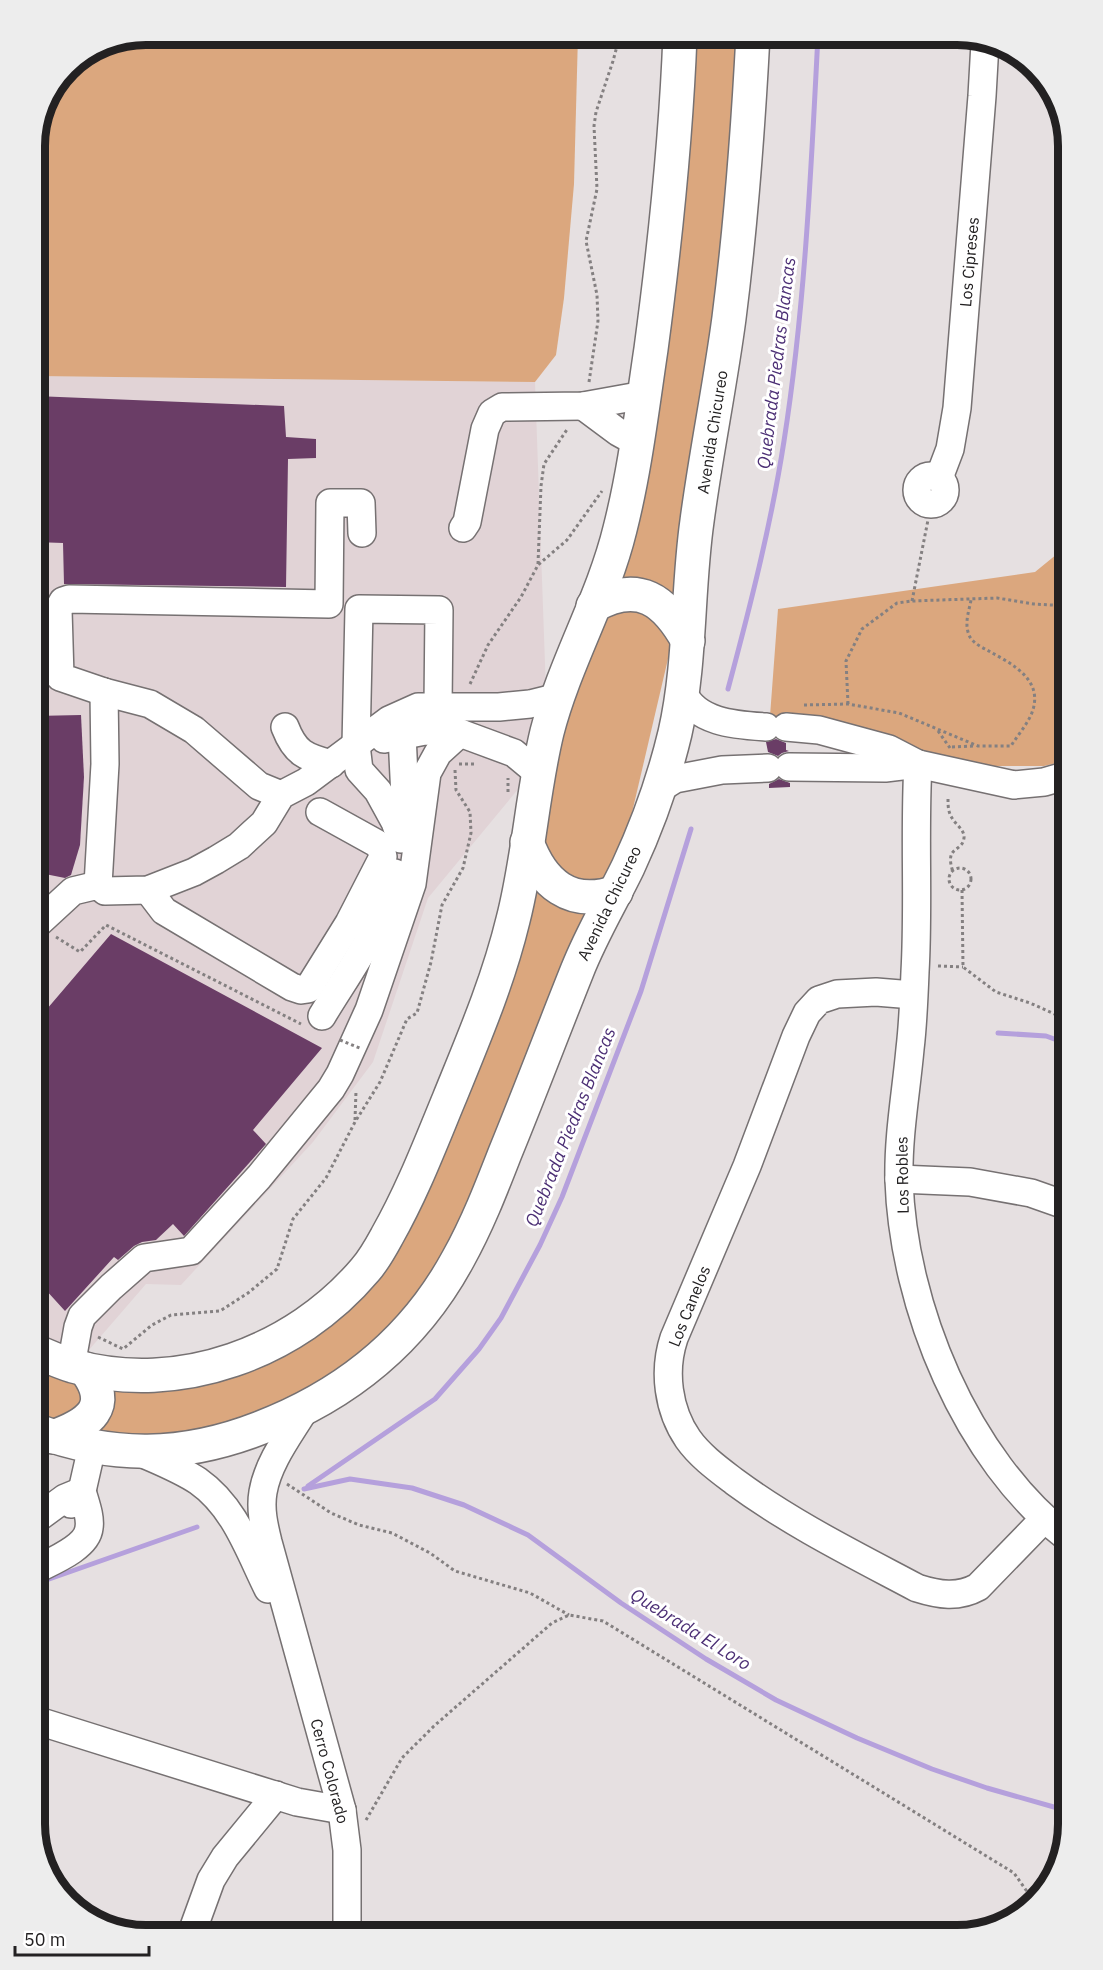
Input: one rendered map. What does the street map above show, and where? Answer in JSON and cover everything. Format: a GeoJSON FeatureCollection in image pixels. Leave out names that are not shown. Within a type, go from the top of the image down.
{"type":"FeatureCollection","features":[{"type":"Feature","properties":{"kind":"main road"},"geometry":{"type":"LineString","coordinates":[[45,1355],[78,1367],[115,1373],[164,1374],[217,1365],[268,1347],[315,1319],[336,1302],[367,1269],[393,1226],[412,1188],[474,1038],[508,940],[519,895],[538,773],[558,697],[619,534],[638,443],[670,195],[679,45]]}},
{"type":"Feature","properties":{"kind":"main road","name":"Avenida Chicureo"},"geometry":{"type":"LineString","coordinates":[[45,1434],[92,1447],[139,1452],[162,1451],[207,1445],[252,1431],[305,1409],[367,1370],[417,1321],[444,1283],[474,1229],[579,967],[638,846],[659,789],[673,739],[683,692],[696,526],[720,383],[737,254],[752,45]]}},
{"type":"Feature","properties":{"kind":"main road"},"geometry":{"type":"LineString","coordinates":[[593,606],[622,594],[649,597],[669,614],[688,641]]}},
{"type":"Feature","properties":{"kind":"main road"},"geometry":{"type":"LineString","coordinates":[[527,842],[539,868],[560,889],[588,897],[616,892]]}},
{"type":"Feature","properties":{"kind":"main road"},"geometry":{"type":"LineString","coordinates":[[45,1434],[82,1425],[94,1410],[97,1399],[96,1388],[91,1377],[78,1367]]}},
{"type":"Feature","properties":{"kind":"street","name":"Los Cipreses"},"geometry":{"type":"LineString","coordinates":[[939,478],[950,449],[957,408],[985,49]]}},
{"type":"Feature","properties":{"kind":"street"},"geometry":{"type":"LineString","coordinates":[[463,528],[467,522],[485,429],[492,413],[502,407],[584,406],[644,395]]}},
{"type":"Feature","properties":{"kind":"street"},"geometry":{"type":"LineString","coordinates":[[584,406],[618,432],[638,443]]}},
{"type":"Feature","properties":{"kind":"street"},"geometry":{"type":"LineString","coordinates":[[281,795],[259,786],[194,730],[150,704],[60,677],[58,610],[63,601],[69,599],[329,604],[330,503],[361,503],[362,533]]}},
{"type":"Feature","properties":{"kind":"street"},"geometry":{"type":"LineString","coordinates":[[401,839],[395,822],[378,791],[359,770],[356,745],[359,609],[439,610],[438,706]]}},
{"type":"Feature","properties":{"kind":"street"},"geometry":{"type":"LineString","coordinates":[[98,885],[105,764],[104,692]]}},
{"type":"Feature","properties":{"kind":"street"},"geometry":{"type":"LineString","coordinates":[[683,692],[687,702],[704,716],[728,723],[819,730],[890,749],[918,764],[1014,785],[1044,782],[1058,778]]}},
{"type":"Feature","properties":{"kind":"street"},"geometry":{"type":"LineString","coordinates":[[98,885],[105,891],[148,890],[194,872],[239,846],[264,823],[281,795],[306,782],[389,720],[402,713],[418,707],[500,707],[530,704],[558,697]]}},
{"type":"Feature","properties":{"kind":"street"},"geometry":{"type":"LineString","coordinates":[[285,727],[290,741],[303,755],[331,764]]}},
{"type":"Feature","properties":{"kind":"street"},"geometry":{"type":"LineString","coordinates":[[768,768],[753,758],[756,736],[774,727]]}},
{"type":"Feature","properties":{"kind":"street"},"geometry":{"type":"LineString","coordinates":[[356,745],[425,731],[460,733],[514,753],[538,773]]}},
{"type":"Feature","properties":{"kind":"street"},"geometry":{"type":"LineString","coordinates":[[78,1367],[78,1327],[82,1316],[144,1258],[191,1251],[259,1177],[331,1089],[369,1010],[411,884],[428,773],[438,753],[460,733]]}},
{"type":"Feature","properties":{"kind":"street"},"geometry":{"type":"LineString","coordinates":[[148,890],[164,910],[292,987],[301,990],[308,988],[392,889],[406,818],[402,735]]}},
{"type":"Feature","properties":{"kind":"street"},"geometry":{"type":"LineString","coordinates":[[659,789],[675,779],[722,770],[885,768],[918,764]]}},
{"type":"Feature","properties":{"kind":"street","name":"Los Robles"},"geometry":{"type":"LineString","coordinates":[[918,764],[915,970],[910,1048],[901,1127],[899,1179],[904,1235],[922,1315],[945,1373],[962,1407],[995,1459],[1044,1519],[1058,1530]]}},
{"type":"Feature","properties":{"kind":"street"},"geometry":{"type":"LineString","coordinates":[[316,1021],[360,929],[383,857],[376,843],[320,812]]}},
{"type":"Feature","properties":{"kind":"street"},"geometry":{"type":"LineString","coordinates":[[45,916],[73,891],[98,885]]}},
{"type":"Feature","properties":{"kind":"street","name":"Los Canelos"},"geometry":{"type":"LineString","coordinates":[[913,995],[876,992],[837,994],[819,1000],[807,1013],[796,1036],[747,1166],[674,1338],[668,1370],[670,1396],[687,1438],[702,1455],[723,1472],[788,1517],[917,1588],[945,1595],[968,1592],[978,1587],[1044,1519]]}},
{"type":"Feature","properties":{"kind":"street"},"geometry":{"type":"LineString","coordinates":[[899,1179],[970,1182],[1031,1193],[1058,1202]]}},
{"type":"Feature","properties":{"kind":"street","name":"Cerro Colorado"},"geometry":{"type":"LineString","coordinates":[[305,1409],[269,1472],[263,1492],[264,1528],[296,1646],[354,1815],[347,1850],[347,1925]]}},
{"type":"Feature","properties":{"kind":"street"},"geometry":{"type":"LineString","coordinates":[[45,1564],[70,1551],[87,1538],[90,1527],[82,1491],[92,1447]]}},
{"type":"Feature","properties":{"kind":"street","name":"Cerro Colorado"},"geometry":{"type":"LineString","coordinates":[[139,1452],[198,1481],[226,1508],[236,1523],[296,1646]]}},
{"type":"Feature","properties":{"kind":"street"},"geometry":{"type":"LineString","coordinates":[[45,1512],[65,1498],[82,1491]]}},
{"type":"Feature","properties":{"kind":"street"},"geometry":{"type":"LineString","coordinates":[[45,1532],[49,1530],[82,1491]]}},
{"type":"Feature","properties":{"kind":"street"},"geometry":{"type":"LineString","coordinates":[[45,1723],[276,1796],[354,1815]]}},
{"type":"Feature","properties":{"kind":"street"},"geometry":{"type":"LineString","coordinates":[[195,1925],[211,1880],[225,1857],[276,1796]]}},
{"type":"Feature","properties":{"kind":"path"},"geometry":{"type":"LineString","coordinates":[[538,565],[544,464],[584,406],[593,356],[598,321],[597,295],[586,241],[597,189],[594,126],[596,112],[617,45]]}},
{"type":"Feature","properties":{"kind":"path"},"geometry":{"type":"LineString","coordinates":[[467,690],[488,645],[521,597],[538,565],[567,540],[606,486]]}},
{"type":"Feature","properties":{"kind":"path"},"geometry":{"type":"LineString","coordinates":[[912,601],[928,520]]}},
{"type":"Feature","properties":{"kind":"path"},"geometry":{"type":"LineString","coordinates":[[848,704],[846,661],[862,629],[897,603],[997,598],[1058,605]]}},
{"type":"Feature","properties":{"kind":"path"},"geometry":{"type":"LineString","coordinates":[[950,747],[1011,746],[1032,714],[1035,695],[1029,679],[1009,663],[976,644],[968,634],[966,622],[971,600]]}},
{"type":"Feature","properties":{"kind":"path"},"geometry":{"type":"LineString","coordinates":[[774,727],[790,706],[848,704],[899,713],[978,746]]}},
{"type":"Feature","properties":{"kind":"path"},"geometry":{"type":"LineString","coordinates":[[937,730],[950,747],[951,752]]}},
{"type":"Feature","properties":{"kind":"path"},"geometry":{"type":"LineString","coordinates":[[455,764],[456,790]]}},
{"type":"Feature","properties":{"kind":"path"},"geometry":{"type":"LineString","coordinates":[[948,799],[952,818],[964,837],[963,842],[951,853],[950,863],[953,872],[950,878],[951,884],[955,889],[962,890],[970,883],[970,876],[963,869],[953,872]]}},
{"type":"Feature","properties":{"kind":"path"},"geometry":{"type":"LineString","coordinates":[[962,890],[963,967]]}},
{"type":"Feature","properties":{"kind":"path"},"geometry":{"type":"LineString","coordinates":[[45,931],[80,952],[105,925],[316,1021]]}},
{"type":"Feature","properties":{"kind":"path"},"geometry":{"type":"LineString","coordinates":[[938,966],[963,967],[996,992],[1058,1016]]}},
{"type":"Feature","properties":{"kind":"path"},"geometry":{"type":"LineString","coordinates":[[339,1040],[362,1049]]}},
{"type":"Feature","properties":{"kind":"path"},"geometry":{"type":"LineString","coordinates":[[269,1472],[331,1513],[359,1525],[401,1536],[430,1552],[455,1571],[530,1593],[569,1615],[603,1621],[1014,1873],[1029,1894]]}},
{"type":"Feature","properties":{"kind":"path"},"geometry":{"type":"LineString","coordinates":[[354,1815],[402,1758],[434,1726],[552,1623],[569,1615]]}},
{"type":"Feature","properties":{"kind":"shaded area"},"geometry":{"type":"Polygon","coordinates":[[[146,45],[578,45],[574,184],[564,298],[556,355],[535,382],[45,376],[45,140],[48,120],[55,101],[80,70],[108,53],[127,47],[146,45]]]}},
{"type":"Feature","properties":{"kind":"shaded area"},"geometry":{"type":"Polygon","coordinates":[[[692,45],[736,45],[728,215],[675,601],[616,590],[692,45]]]}},
{"type":"Feature","properties":{"kind":"shaded area"},"geometry":{"type":"Polygon","coordinates":[[[45,376],[535,382],[546,692],[519,788],[428,898],[373,1062],[313,1142],[181,1285],[146,1284],[82,1358],[45,1342],[45,376]]]}},
{"type":"Feature","properties":{"kind":"shaded area"},"geometry":{"type":"Polygon","coordinates":[[[1058,553],[1058,762],[1044,766],[992,766],[936,757],[795,717],[770,716],[778,609],[1035,572],[1058,553]]]}},
{"type":"Feature","properties":{"kind":"shaded area"},"geometry":{"type":"Polygon","coordinates":[[[640,609],[667,631],[671,646],[620,864],[598,884],[567,881],[542,847],[564,722],[604,614],[640,609]]]}},
{"type":"Feature","properties":{"kind":"shaded area"},"geometry":{"type":"Polygon","coordinates":[[[536,883],[594,907],[466,1209],[432,1280],[379,1339],[297,1402],[198,1433],[110,1437],[92,1427],[104,1388],[135,1385],[355,1298],[536,883]]]}},
{"type":"Feature","properties":{"kind":"shaded area"},"geometry":{"type":"Polygon","coordinates":[[[45,1369],[80,1384],[83,1406],[56,1419],[45,1417],[45,1369]]]}},
{"type":"Feature","properties":{"kind":"building"},"geometry":{"type":"Polygon","coordinates":[[[45,396],[284,406],[286,437],[316,439],[316,458],[288,459],[286,587],[64,584],[63,543],[45,542],[45,396]]]}},
{"type":"Feature","properties":{"kind":"building"},"geometry":{"type":"Polygon","coordinates":[[[81,715],[84,777],[80,845],[71,875],[65,878],[45,874],[45,716],[81,715]]]}},
{"type":"Feature","properties":{"kind":"building"},"geometry":{"type":"Polygon","coordinates":[[[776,739],[786,743],[786,750],[789,751],[778,756],[768,752],[766,742],[776,739]]]}},
{"type":"Feature","properties":{"kind":"building"},"geometry":{"type":"Polygon","coordinates":[[[779,779],[790,783],[790,787],[769,788],[769,784],[779,779]]]}},
{"type":"Feature","properties":{"kind":"building"},"geometry":{"type":"Polygon","coordinates":[[[111,934],[322,1048],[253,1130],[266,1144],[184,1236],[173,1224],[156,1240],[134,1246],[118,1260],[114,1257],[65,1311],[45,1289],[45,1011],[111,934]]]}},
{"type":"Feature","properties":{"kind":"waterway","name":"Quebrada Piedras Blancas"},"geometry":{"type":"LineString","coordinates":[[728,689],[766,535],[779,472],[791,391],[806,239],[818,45]]}},
{"type":"Feature","properties":{"kind":"waterway","name":"Quebrada Piedras Blancas"},"geometry":{"type":"LineString","coordinates":[[308,1486],[435,1399],[479,1349],[501,1318],[540,1245],[562,1197],[641,991],[691,829]]}},
{"type":"Feature","properties":{"kind":"waterway"},"geometry":{"type":"LineString","coordinates":[[998,1033],[1046,1036],[1058,1040]]}},
{"type":"Feature","properties":{"kind":"waterway","name":"Quebrada El Loro"},"geometry":{"type":"LineString","coordinates":[[304,1489],[350,1479],[412,1488],[464,1505],[528,1535],[621,1603],[706,1659],[776,1700],[857,1738],[932,1769],[987,1788],[1058,1808]]}},
{"type":"Feature","properties":{"kind":"waterway","name":"Quebrada El Loro"},"geometry":{"type":"LineString","coordinates":[[45,1580],[197,1527]]}}]}
